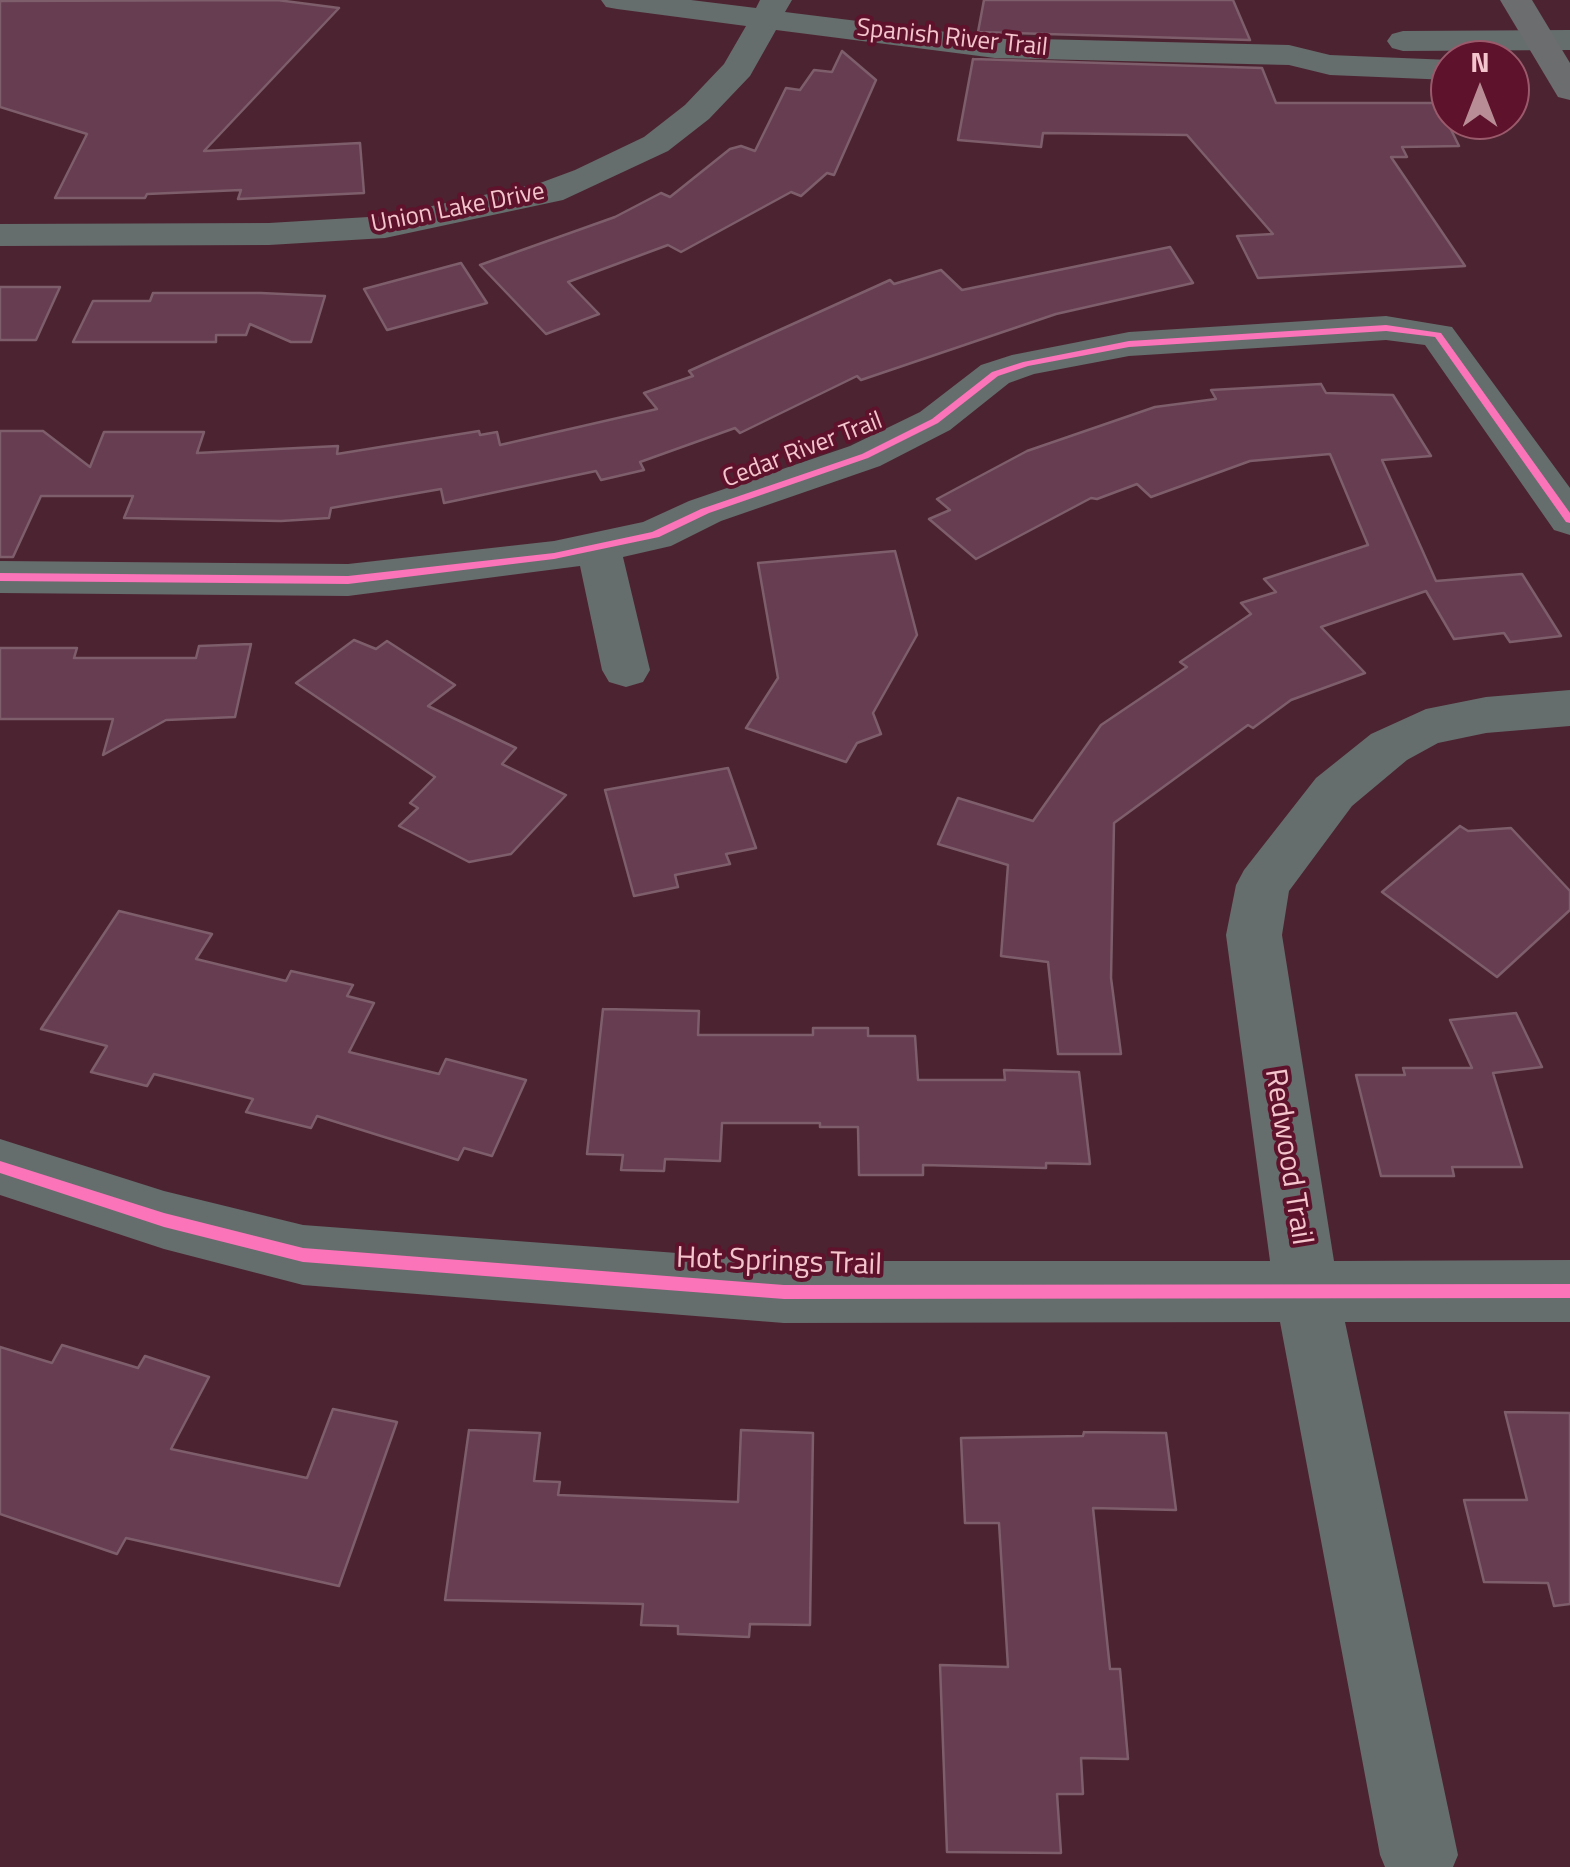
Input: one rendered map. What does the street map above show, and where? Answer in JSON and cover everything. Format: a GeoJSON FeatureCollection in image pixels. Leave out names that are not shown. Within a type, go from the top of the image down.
{"type":"FeatureCollection","features":[{"type":"Feature","properties":{"kind":"main road"},"geometry":{"type":"LineString","coordinates":[[1516,0],[1561,62]]}},
{"type":"Feature","properties":{"kind":"street","name":"Spanish River Trail"},"geometry":{"type":"LineString","coordinates":[[617,0],[772,9],[995,48],[1289,55],[1330,66],[1430,69]]}},
{"type":"Feature","properties":{"kind":"street","name":"Union Lake Drive"},"geometry":{"type":"LineString","coordinates":[[0,235],[269,234],[385,227],[550,192],[656,144],[697,112],[738,69],[772,9]]}},
{"type":"Feature","properties":{"kind":"street","name":"Spanish River Trail"},"geometry":{"type":"LineString","coordinates":[[1289,55],[1310,45],[1346,41],[1561,62]]}},
{"type":"Feature","properties":{"kind":"street"},"geometry":{"type":"LineString","coordinates":[[1530,67],[1561,62]]}},
{"type":"Feature","properties":{"kind":"street","name":"Cedar River Trail"},"geometry":{"type":"LineString","coordinates":[[0,577],[348,580],[598,547],[656,535],[705,512],[865,456],[935,421],[996,374],[1026,364],[1128,344],[1386,328],[1438,334],[1570,520]]}},
{"type":"Feature","properties":{"kind":"street"},"geometry":{"type":"LineString","coordinates":[[598,547],[626,670]]}},
{"type":"Feature","properties":{"kind":"street","name":"Redwood Trail"},"geometry":{"type":"LineString","coordinates":[[1418,1855],[1307,1294],[1254,935],[1263,886],[1334,792],[1389,747],[1426,727],[1486,715],[1570,708]]}},
{"type":"Feature","properties":{"kind":"street","name":"Hot Springs Trail"},"geometry":{"type":"LineString","coordinates":[[0,1167],[164,1220],[303,1255],[784,1292],[1570,1291]]}},
{"type":"Feature","properties":{"kind":"building"},"geometry":{"type":"Polygon","coordinates":[[[277,0],[339,8],[204,151],[360,143],[364,193],[238,199],[241,190],[147,194],[145,198],[55,198],[87,134],[0,107],[0,1],[277,0]]]}},
{"type":"Feature","properties":{"kind":"building"},"geometry":{"type":"Polygon","coordinates":[[[984,0],[1233,0],[1250,40],[978,32],[984,0]]]}},
{"type":"Feature","properties":{"kind":"building"},"geometry":{"type":"Polygon","coordinates":[[[842,51],[876,80],[834,175],[827,173],[801,196],[791,192],[681,252],[668,245],[568,282],[599,314],[546,334],[480,265],[615,217],[661,193],[670,197],[730,149],[741,146],[755,151],[786,88],[800,90],[814,70],[832,72],[842,51]]]}},
{"type":"Feature","properties":{"kind":"building"},"geometry":{"type":"Polygon","coordinates":[[[973,59],[1262,68],[1276,103],[1430,103],[1430,140],[1456,140],[1459,146],[1402,147],[1407,157],[1391,157],[1465,266],[1258,278],[1237,236],[1273,234],[1187,135],[1043,133],[1041,147],[958,140],[973,59]]]}},
{"type":"Feature","properties":{"kind":"building"},"geometry":{"type":"Polygon","coordinates":[[[1170,247],[1193,283],[1056,314],[861,380],[857,376],[740,433],[735,428],[640,462],[644,470],[601,480],[596,471],[444,503],[441,489],[331,508],[329,518],[281,521],[124,518],[133,496],[41,496],[13,557],[0,557],[0,431],[43,431],[90,467],[104,432],[204,432],[197,453],[338,446],[337,454],[479,431],[480,435],[497,432],[500,445],[657,409],[644,393],[693,376],[689,371],[890,280],[894,284],[941,270],[962,290],[1170,247]]]}},
{"type":"Feature","properties":{"kind":"building"},"geometry":{"type":"Polygon","coordinates":[[[461,263],[487,303],[387,330],[364,289],[461,263]]]}},
{"type":"Feature","properties":{"kind":"building"},"geometry":{"type":"Polygon","coordinates":[[[0,287],[60,287],[36,340],[0,340],[0,287]]]}},
{"type":"Feature","properties":{"kind":"building"},"geometry":{"type":"Polygon","coordinates":[[[153,293],[325,296],[311,342],[291,342],[250,324],[246,335],[216,335],[216,342],[73,342],[93,301],[150,301],[153,293]]]}},
{"type":"Feature","properties":{"kind":"building"},"geometry":{"type":"Polygon","coordinates":[[[1321,384],[1326,393],[1393,395],[1431,456],[1382,460],[1436,581],[1522,574],[1561,636],[1510,642],[1504,633],[1454,639],[1426,591],[1321,627],[1365,673],[1291,700],[1253,728],[1248,725],[1114,823],[1111,978],[1121,1054],[1058,1054],[1048,962],[1001,956],[1008,865],[938,844],[958,798],[1033,821],[1101,725],[1187,667],[1180,662],[1251,614],[1241,603],[1276,592],[1264,579],[1368,545],[1330,454],[1250,461],[1151,497],[1137,484],[1091,498],[976,559],[929,519],[950,510],[937,499],[1027,451],[1155,407],[1216,399],[1211,390],[1321,384]]]}},
{"type":"Feature","properties":{"kind":"building"},"geometry":{"type":"Polygon","coordinates":[[[895,551],[917,635],[873,713],[881,734],[857,743],[846,762],[746,728],[778,678],[758,563],[895,551]]]}},
{"type":"Feature","properties":{"kind":"building"},"geometry":{"type":"Polygon","coordinates":[[[354,640],[376,649],[387,641],[455,685],[428,706],[516,748],[502,764],[566,795],[511,854],[469,862],[399,826],[418,808],[410,803],[435,777],[296,683],[354,640]]]}},
{"type":"Feature","properties":{"kind":"building"},"geometry":{"type":"Polygon","coordinates":[[[251,644],[235,717],[166,720],[103,755],[113,719],[0,719],[0,648],[77,648],[74,658],[196,658],[199,646],[251,644]]]}},
{"type":"Feature","properties":{"kind":"building"},"geometry":{"type":"Polygon","coordinates":[[[728,768],[756,848],[726,854],[730,864],[675,875],[678,887],[634,896],[605,790],[728,768]]]}},
{"type":"Feature","properties":{"kind":"building"},"geometry":{"type":"Polygon","coordinates":[[[1460,826],[1468,831],[1511,828],[1570,891],[1570,910],[1497,977],[1382,892],[1460,826]]]}},
{"type":"Feature","properties":{"kind":"building"},"geometry":{"type":"Polygon","coordinates":[[[119,911],[212,934],[196,959],[286,981],[291,971],[353,985],[347,996],[374,1003],[349,1052],[439,1074],[446,1059],[526,1080],[492,1156],[464,1148],[458,1160],[317,1116],[311,1128],[246,1112],[253,1099],[154,1074],[147,1086],[91,1072],[107,1046],[41,1029],[119,911]]]}},
{"type":"Feature","properties":{"kind":"building"},"geometry":{"type":"Polygon","coordinates":[[[603,1009],[699,1011],[698,1035],[813,1035],[813,1028],[868,1028],[868,1036],[915,1036],[918,1080],[1005,1080],[1004,1070],[1079,1072],[1090,1164],[1046,1163],[1046,1168],[923,1165],[923,1175],[859,1175],[858,1127],[722,1123],[720,1161],[665,1159],[664,1171],[621,1170],[623,1155],[587,1154],[603,1009]]]}},
{"type":"Feature","properties":{"kind":"building"},"geometry":{"type":"Polygon","coordinates":[[[1516,1013],[1542,1067],[1493,1073],[1522,1167],[1452,1167],[1454,1176],[1381,1176],[1356,1075],[1405,1075],[1403,1068],[1472,1068],[1450,1020],[1516,1013]]]}},
{"type":"Feature","properties":{"kind":"building"},"geometry":{"type":"Polygon","coordinates":[[[62,1345],[138,1368],[145,1356],[209,1377],[171,1449],[307,1478],[333,1409],[397,1422],[339,1586],[126,1538],[117,1554],[0,1514],[0,1347],[52,1363],[62,1345]]]}},
{"type":"Feature","properties":{"kind":"building"},"geometry":{"type":"Polygon","coordinates":[[[1505,1412],[1570,1413],[1570,1604],[1554,1606],[1548,1583],[1484,1582],[1464,1500],[1527,1500],[1505,1412]]]}},
{"type":"Feature","properties":{"kind":"building"},"geometry":{"type":"Polygon","coordinates":[[[469,1430],[540,1433],[534,1481],[560,1482],[558,1495],[738,1502],[741,1430],[813,1433],[810,1625],[750,1624],[749,1637],[678,1634],[678,1626],[641,1625],[643,1604],[445,1600],[469,1430]]]}},
{"type":"Feature","properties":{"kind":"building"},"geometry":{"type":"Polygon","coordinates":[[[1084,1432],[1166,1433],[1176,1510],[1093,1508],[1110,1669],[1120,1669],[1128,1759],[1081,1758],[1083,1794],[1057,1794],[1061,1853],[947,1852],[940,1665],[1008,1667],[999,1523],[965,1523],[961,1438],[1083,1436],[1084,1432]]]}},
{"type":"Feature","properties":{"kind":"cycle path"},"geometry":{"type":"LineString","coordinates":[[0,577],[348,580],[554,556],[655,535],[705,511],[865,456],[935,421],[995,374],[1026,364],[1129,344],[1386,328],[1438,335],[1570,520]]}},
{"type":"Feature","properties":{"kind":"cycle path"},"geometry":{"type":"LineString","coordinates":[[0,1167],[164,1220],[303,1255],[784,1292],[1570,1291]]}}]}
